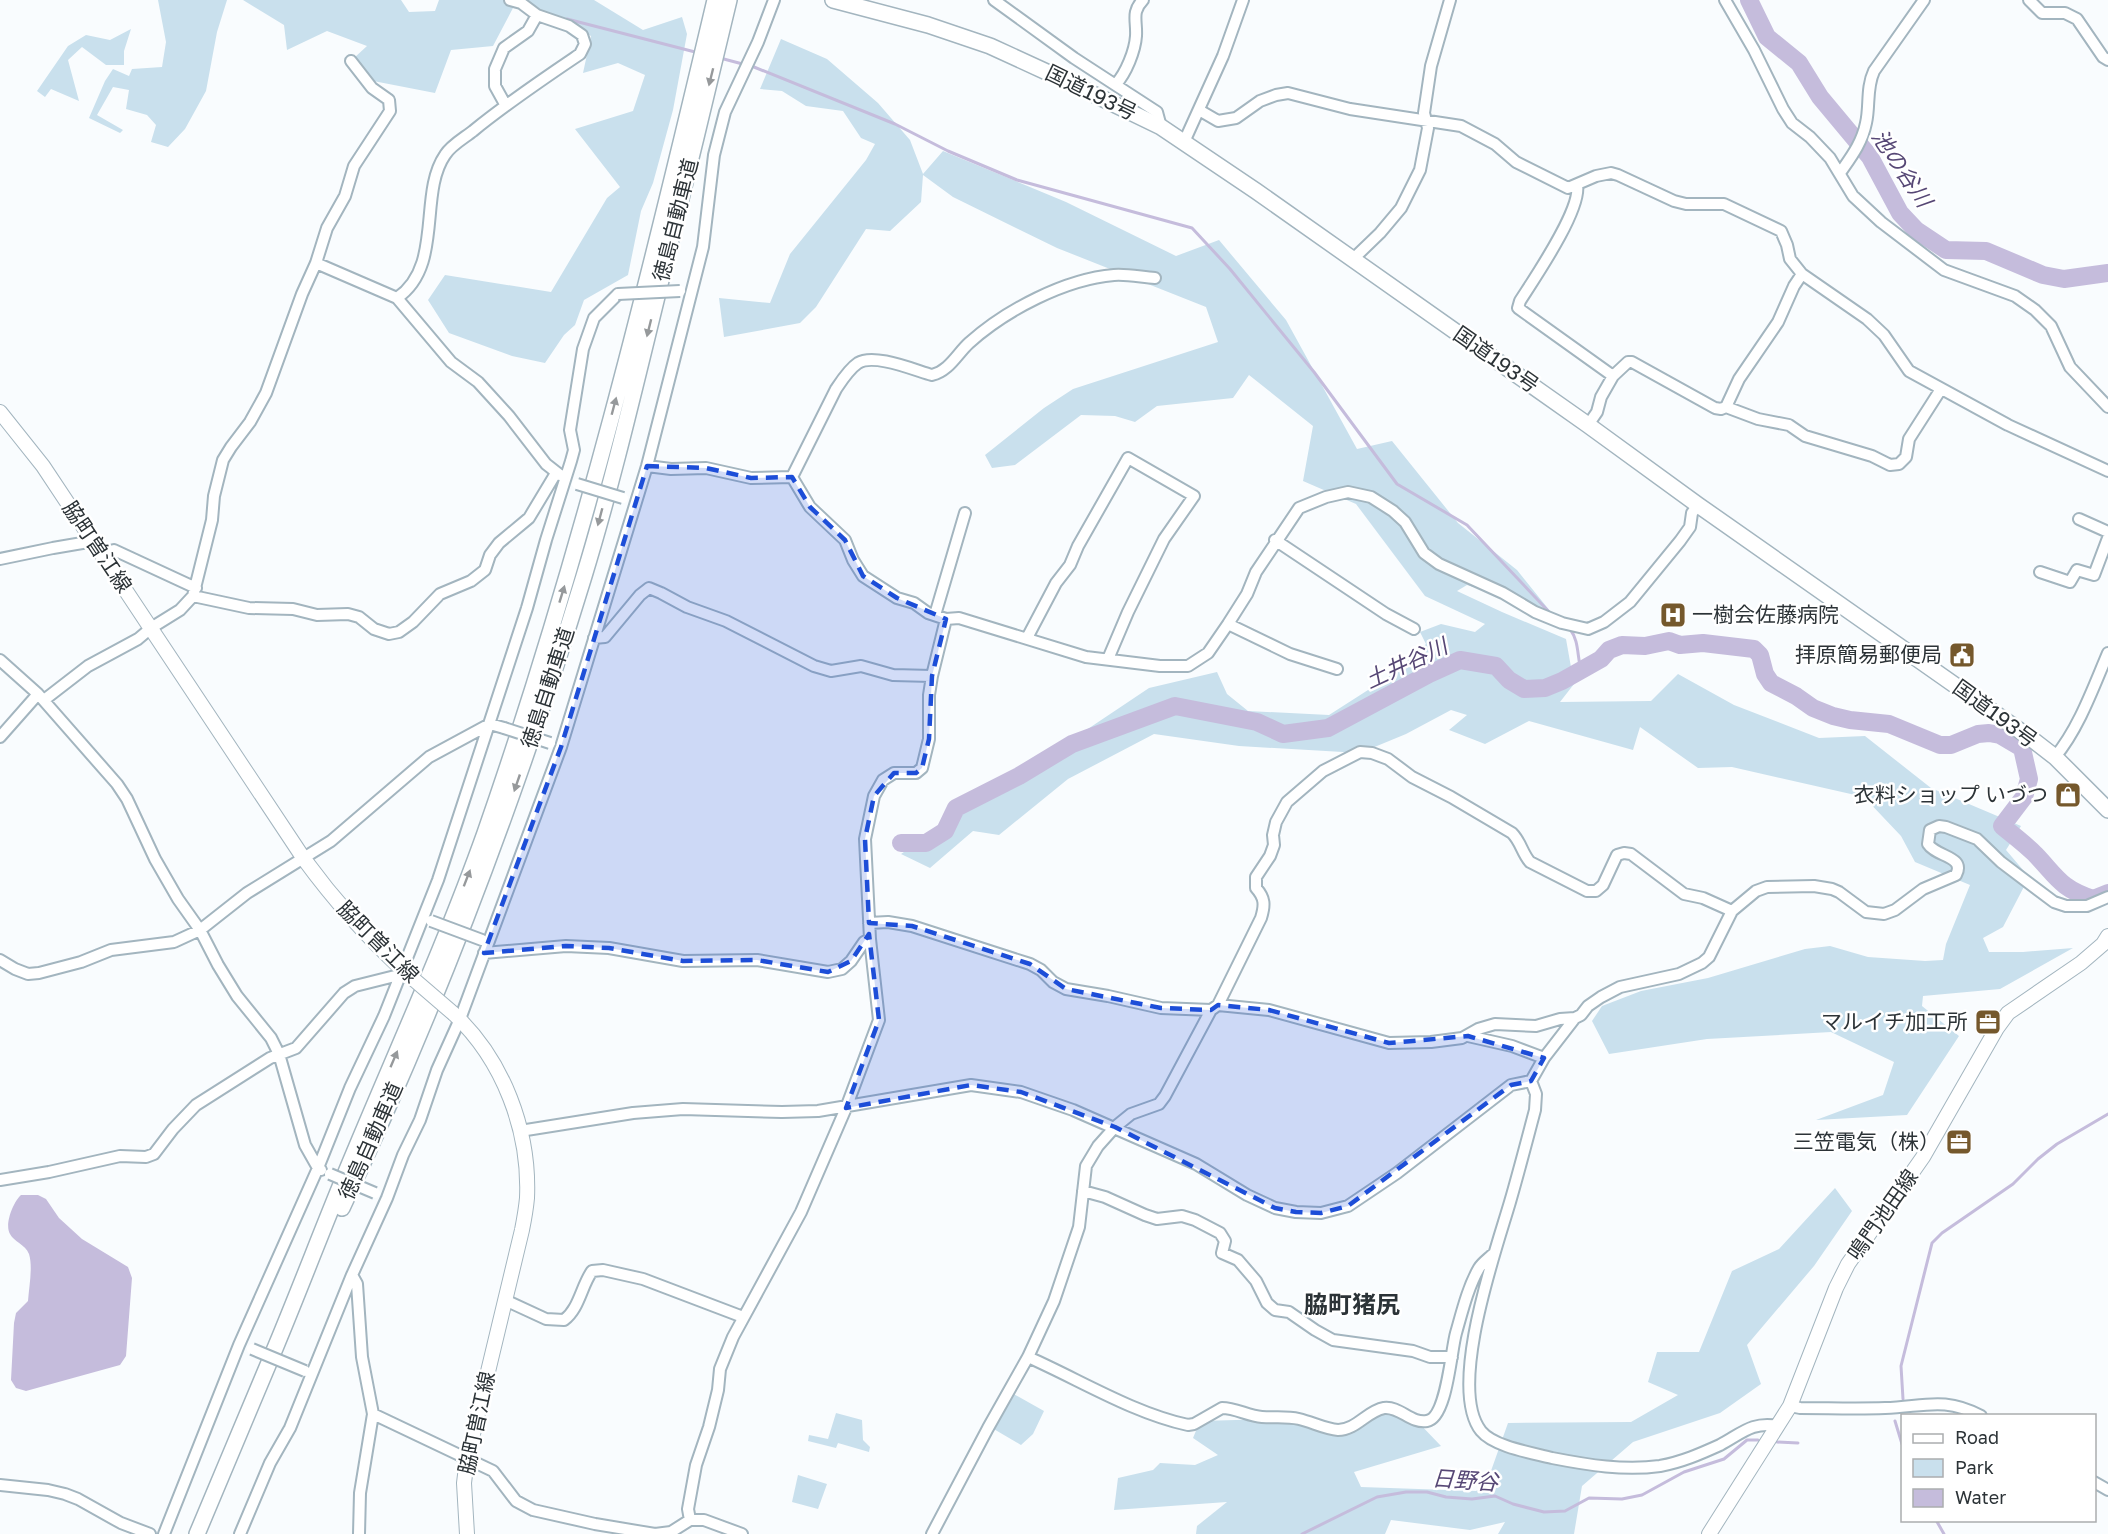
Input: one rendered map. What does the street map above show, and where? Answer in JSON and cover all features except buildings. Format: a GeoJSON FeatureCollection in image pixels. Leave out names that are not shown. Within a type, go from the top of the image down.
{"type":"FeatureCollection","features":[{"type":"Feature","properties":{"kind":"highway"},"geometry":{"type":"LineString","coordinates":[[679,153],[704,0]]}},
{"type":"Feature","properties":{"kind":"highway","name":"徳島自動車道"},"geometry":{"type":"LineString","coordinates":[[197,1534],[441,948],[483,837],[523,720],[573,557],[679,153],[715,0]]}},
{"type":"Feature","properties":{"kind":"highway","name":"徳島自動車道"},"geometry":{"type":"LineString","coordinates":[[276,1346],[358,1173],[448,964],[496,841],[537,724],[585,573],[633,394],[731,0]]}},
{"type":"Feature","properties":{"kind":"highway","name":"国道193号"},"geometry":{"type":"LineString","coordinates":[[833,0],[928,25],[990,46],[1161,127],[2007,721],[2055,757],[2108,810]]}},
{"type":"Feature","properties":{"kind":"main road","name":"脇町曽江線"},"geometry":{"type":"LineString","coordinates":[[0,412],[43,466],[304,859],[336,902],[401,972],[457,1016],[477,1037],[498,1071],[512,1102],[526,1167],[527,1198],[522,1230],[468,1459],[465,1484],[467,1534]]}},
{"type":"Feature","properties":{"kind":"main road","name":"鳴門池田線"},"geometry":{"type":"LineString","coordinates":[[1709,1534],[1790,1406],[1836,1288],[1848,1264],[1923,1157],[1997,1029],[2008,1013],[2081,963],[2103,944],[2108,936]]}},
{"type":"Feature","properties":{"kind":"street"},"geometry":{"type":"LineString","coordinates":[[397,298],[405,293],[422,266],[437,173],[445,153],[505,104],[580,54],[585,44],[582,34],[569,26],[537,15],[521,3],[510,0]]}},
{"type":"Feature","properties":{"kind":"street"},"geometry":{"type":"LineString","coordinates":[[240,1534],[270,1463],[290,1428],[309,1372],[387,1198],[561,747],[647,466],[703,247],[714,155],[725,112],[774,0]]}},
{"type":"Feature","properties":{"kind":"street"},"geometry":{"type":"LineString","coordinates":[[994,0],[1074,58],[1157,112],[1161,127]]}},
{"type":"Feature","properties":{"kind":"street"},"geometry":{"type":"LineString","coordinates":[[1116,84],[1122,78],[1136,36],[1134,12],[1143,0]]}},
{"type":"Feature","properties":{"kind":"street"},"geometry":{"type":"LineString","coordinates":[[1184,142],[1223,56],[1243,0]]}},
{"type":"Feature","properties":{"kind":"street"},"geometry":{"type":"LineString","coordinates":[[1352,260],[1380,233],[1401,208],[1420,170],[1428,128],[1424,113],[1431,66],[1449,0]]}},
{"type":"Feature","properties":{"kind":"street"},"geometry":{"type":"LineString","coordinates":[[1725,0],[1792,123],[1810,137],[1830,158],[1853,196],[1944,270],[2015,296],[2035,310],[2051,326],[2070,367],[2108,407]]}},
{"type":"Feature","properties":{"kind":"street"},"geometry":{"type":"LineString","coordinates":[[1840,173],[1859,145],[1867,122],[1869,81],[1924,0]]}},
{"type":"Feature","properties":{"kind":"street"},"geometry":{"type":"LineString","coordinates":[[2029,0],[2042,13],[2066,13],[2077,19],[2103,57],[2108,60]]}},
{"type":"Feature","properties":{"kind":"street"},"geometry":{"type":"LineString","coordinates":[[505,104],[495,86],[495,69],[504,48],[528,31],[537,15]]}},
{"type":"Feature","properties":{"kind":"street"},"geometry":{"type":"LineString","coordinates":[[0,736],[41,698],[88,666],[138,639],[180,610],[195,592],[223,460],[250,422],[266,393],[302,294],[316,263],[327,228],[345,196],[354,166],[390,111],[389,100],[372,88],[351,61]]}},
{"type":"Feature","properties":{"kind":"street"},"geometry":{"type":"LineString","coordinates":[[1199,110],[1218,121],[1236,118],[1260,102],[1288,93],[1350,109],[1461,126],[1482,135],[1516,162],[1568,188],[1596,176],[1611,173],[1674,201],[1686,204],[1724,204],[1781,231],[1790,258],[1802,274],[1867,320],[1884,335],[1909,370],[2008,426],[2108,471]]}},
{"type":"Feature","properties":{"kind":"street"},"geometry":{"type":"LineString","coordinates":[[1577,185],[1577,200],[1559,237],[1518,308],[1613,376]]}},
{"type":"Feature","properties":{"kind":"street"},"geometry":{"type":"LineString","coordinates":[[316,263],[397,298],[451,362],[478,382],[509,416],[546,464],[556,473],[577,484],[637,502]]}},
{"type":"Feature","properties":{"kind":"street"},"geometry":{"type":"LineString","coordinates":[[1726,407],[1739,379],[1778,321],[1802,274]]}},
{"type":"Feature","properties":{"kind":"street"},"geometry":{"type":"LineString","coordinates":[[792,477],[836,389],[858,363],[872,359],[932,375],[941,373],[969,343],[997,322],[1052,292],[1079,281],[1113,275],[1155,278]]}},
{"type":"Feature","properties":{"kind":"street"},"geometry":{"type":"LineString","coordinates":[[164,1534],[238,1345],[318,1168],[401,972],[427,919],[566,479],[574,450],[570,430],[583,349],[594,318],[618,294],[691,292]]}},
{"type":"Feature","properties":{"kind":"street"},"geometry":{"type":"LineString","coordinates":[[1588,425],[1597,412],[1601,397],[1613,376],[1628,362],[1632,362],[1715,408],[1726,407],[1758,419],[1789,425],[1805,436],[1872,456],[1890,465],[1899,464],[1906,458],[1910,439],[1941,389]]}},
{"type":"Feature","properties":{"kind":"street"},"geometry":{"type":"LineString","coordinates":[[1027,638],[1056,583],[1070,566],[1078,546],[1128,458],[1194,496],[1164,539],[1128,612],[1108,660]]}},
{"type":"Feature","properties":{"kind":"street"},"geometry":{"type":"LineString","coordinates":[[647,466],[671,469],[706,468],[751,478],[792,477]]}},
{"type":"Feature","properties":{"kind":"street"},"geometry":{"type":"LineString","coordinates":[[0,560],[53,548],[98,547],[114,550],[195,592],[249,608],[293,609],[317,615],[348,614],[359,617],[374,630],[389,634],[399,632],[413,622],[440,594],[471,581],[485,570],[490,555],[499,543],[529,518],[556,473]]}},
{"type":"Feature","properties":{"kind":"street"},"geometry":{"type":"LineString","coordinates":[[792,477],[810,507],[845,540],[863,576],[897,598],[914,603],[946,620],[959,618],[1086,657],[1160,666],[1188,666],[1208,653],[1228,624],[1275,540],[1299,508],[1313,501],[1348,492],[1371,497],[1405,522],[1424,553],[1439,564],[1503,593],[1535,612],[1577,628],[1588,629],[1604,622],[1630,602],[1680,541],[1690,526],[1692,513],[1698,505]]}},
{"type":"Feature","properties":{"kind":"street"},"geometry":{"type":"LineString","coordinates":[[934,615],[965,513]]}},
{"type":"Feature","properties":{"kind":"street"},"geometry":{"type":"LineString","coordinates":[[2079,519],[2108,532]]}},
{"type":"Feature","properties":{"kind":"street"},"geometry":{"type":"LineString","coordinates":[[2040,572],[2070,582],[2077,570],[2094,575],[2108,538]]}},
{"type":"Feature","properties":{"kind":"street"},"geometry":{"type":"LineString","coordinates":[[1275,540],[1386,614],[1414,629]]}},
{"type":"Feature","properties":{"kind":"street"},"geometry":{"type":"LineString","coordinates":[[594,638],[605,637],[640,595],[649,588],[687,607],[726,621],[814,666],[831,671],[861,666],[893,675],[932,676]]}},
{"type":"Feature","properties":{"kind":"street"},"geometry":{"type":"LineString","coordinates":[[690,1520],[688,1509],[696,1465],[709,1427],[720,1369],[732,1337],[801,1212],[846,1108],[879,1020],[870,939],[865,839],[874,796],[884,780],[894,773],[916,773],[922,768],[929,739],[929,695],[932,676],[946,620]]}},
{"type":"Feature","properties":{"kind":"street"},"geometry":{"type":"LineString","coordinates":[[1228,624],[1297,657],[1337,669]]}},
{"type":"Feature","properties":{"kind":"street"},"geometry":{"type":"LineString","coordinates":[[2055,757],[2063,748],[2085,706],[2108,653]]}},
{"type":"Feature","properties":{"kind":"street"},"geometry":{"type":"LineString","coordinates":[[0,660],[41,698],[122,792],[140,824],[155,859],[178,899],[200,930],[237,996],[271,1038],[279,1054],[306,1145],[318,1168],[387,1198]]}},
{"type":"Feature","properties":{"kind":"street"},"geometry":{"type":"LineString","coordinates":[[0,960],[28,974],[81,962],[111,950],[174,942],[200,930],[247,893],[331,841],[429,757],[490,724],[561,747]]}},
{"type":"Feature","properties":{"kind":"street"},"geometry":{"type":"LineString","coordinates":[[932,1534],[1042,1331],[1062,1283],[1079,1227],[1086,1166],[1098,1146],[1115,1127],[1131,1114],[1159,1104],[1165,1096],[1261,918],[1265,905],[1262,895],[1256,888],[1256,877],[1270,856],[1274,845],[1273,835],[1276,822],[1287,802],[1323,771],[1360,752],[1372,753],[1388,759],[1412,777],[1512,833],[1530,862],[1587,891],[1596,891],[1603,885],[1617,855],[1624,853],[1631,854],[1684,894],[1703,898],[1732,911]]}},
{"type":"Feature","properties":{"kind":"street"},"geometry":{"type":"LineString","coordinates":[[1468,1036],[1478,1029],[1496,1024],[1536,1026],[1560,1019],[1575,1018],[1581,1015],[1588,1006],[1620,987],[1679,974],[1702,963],[1709,957],[1732,911],[1756,891],[1767,886],[1814,886],[1839,892],[1866,912],[1884,914],[1895,910],[1923,889],[1956,876],[1959,870],[1957,862],[1934,851],[1928,844],[1930,830],[1939,826],[1955,829],[1977,839],[2001,862],[2054,902],[2066,906],[2087,906],[2108,897]]}},
{"type":"Feature","properties":{"kind":"street"},"geometry":{"type":"LineString","coordinates":[[427,919],[485,945],[598,948],[683,961],[757,960],[828,972],[842,969],[851,961],[864,942],[870,939]]}},
{"type":"Feature","properties":{"kind":"street"},"geometry":{"type":"LineString","coordinates":[[869,923],[888,922],[912,926],[1030,964],[1066,989],[1161,1008],[1215,1007],[1269,1010],[1389,1043],[1431,1042],[1468,1036],[1512,1046],[1544,1058]]}},
{"type":"Feature","properties":{"kind":"street"},"geometry":{"type":"LineString","coordinates":[[0,1180],[120,1156],[146,1157],[154,1154],[173,1129],[196,1105],[279,1054],[296,1048],[344,993],[355,986],[401,972]]}},
{"type":"Feature","properties":{"kind":"street"},"geometry":{"type":"LineString","coordinates":[[520,1131],[633,1113],[683,1108],[782,1112],[846,1108],[971,1085],[1021,1092],[1073,1110],[1196,1164],[1247,1195],[1275,1208],[1322,1213],[1348,1206],[1397,1173],[1511,1085],[1531,1081],[1544,1058],[1575,1018]]}},
{"type":"Feature","properties":{"kind":"street"},"geometry":{"type":"LineString","coordinates":[[1531,1081],[1536,1094],[1535,1110],[1492,1255],[1473,1343],[1470,1374],[1471,1403],[1481,1431],[1498,1443],[1579,1463],[1631,1469],[1683,1461],[1721,1444],[1750,1427],[1767,1424],[1778,1426]]}},
{"type":"Feature","properties":{"kind":"street"},"geometry":{"type":"LineString","coordinates":[[1083,1191],[1105,1197],[1157,1219],[1182,1216],[1220,1233],[1225,1241],[1222,1254],[1238,1260],[1256,1281],[1268,1303],[1275,1310],[1289,1312],[1333,1340],[1413,1351],[1430,1357],[1452,1357]]}},
{"type":"Feature","properties":{"kind":"street"},"geometry":{"type":"LineString","coordinates":[[1028,1357],[1163,1420],[1188,1425],[1222,1408],[1254,1416],[1300,1419],[1341,1430],[1385,1408],[1396,1409],[1417,1420],[1427,1421],[1434,1418],[1441,1406],[1455,1336],[1469,1290],[1480,1266],[1492,1255]]}},
{"type":"Feature","properties":{"kind":"street"},"geometry":{"type":"LineString","coordinates":[[505,1300],[546,1319],[564,1320],[572,1314],[585,1280],[592,1271],[603,1270],[643,1279],[743,1317]]}},
{"type":"Feature","properties":{"kind":"street"},"geometry":{"type":"LineString","coordinates":[[352,1275],[357,1284],[362,1357],[373,1414],[360,1493],[359,1534]]}},
{"type":"Feature","properties":{"kind":"street"},"geometry":{"type":"LineString","coordinates":[[238,1345],[309,1372]]}},
{"type":"Feature","properties":{"kind":"street"},"geometry":{"type":"LineString","coordinates":[[1790,1406],[1873,1408],[1904,1407],[1935,1402],[1962,1407],[1977,1414]]}},
{"type":"Feature","properties":{"kind":"street"},"geometry":{"type":"LineString","coordinates":[[373,1414],[387,1418],[493,1471],[516,1501],[533,1510],[655,1534],[671,1532],[690,1520],[704,1520],[742,1534]]}},
{"type":"Feature","properties":{"kind":"street"},"geometry":{"type":"LineString","coordinates":[[0,1485],[64,1494],[150,1534]]}},
{"type":"Feature","properties":{"kind":"highlighted area"},"geometry":{"type":"Polygon","coordinates":[[[647,466],[706,468],[751,478],[792,477],[810,507],[845,540],[863,576],[897,598],[946,619],[932,676],[929,739],[922,768],[916,773],[894,773],[874,796],[865,839],[869,923],[912,926],[1030,964],[1066,989],[1161,1008],[1211,1010],[1218,1005],[1269,1010],[1389,1043],[1468,1036],[1544,1058],[1531,1081],[1511,1085],[1348,1206],[1321,1213],[1296,1212],[1275,1208],[1115,1127],[1021,1092],[971,1085],[846,1108],[879,1020],[869,934],[851,961],[828,972],[757,960],[683,961],[609,948],[566,946],[484,953],[561,747],[647,466]]]}},
{"type":"Feature","properties":{"kind":"green space"},"geometry":{"type":"Polygon","coordinates":[[[158,0],[227,0],[217,32],[206,91],[185,129],[168,147],[151,142],[156,125],[147,115],[126,109],[129,90],[113,87],[97,115],[123,130],[120,133],[89,118],[105,81],[113,69],[129,76],[132,69],[162,67],[166,42],[158,0]]]}},
{"type":"Feature","properties":{"kind":"green space"},"geometry":{"type":"Polygon","coordinates":[[[243,0],[401,0],[409,12],[435,11],[439,0],[594,0],[643,30],[682,17],[687,34],[673,110],[653,183],[641,211],[628,275],[584,300],[575,325],[564,335],[545,363],[512,356],[449,333],[428,300],[445,275],[551,292],[607,198],[620,187],[575,129],[633,111],[645,75],[618,63],[583,73],[591,36],[551,13],[513,8],[493,46],[451,50],[435,93],[363,79],[354,58],[367,46],[327,31],[287,50],[284,25],[243,0]]]}},
{"type":"Feature","properties":{"kind":"green space"},"geometry":{"type":"Polygon","coordinates":[[[131,29],[124,51],[124,65],[106,65],[82,47],[68,60],[79,101],[51,89],[45,97],[37,91],[68,46],[86,35],[110,40],[131,29]]]}},
{"type":"Feature","properties":{"kind":"green space"},"geometry":{"type":"Polygon","coordinates":[[[781,39],[827,59],[878,103],[910,140],[923,174],[943,151],[1066,202],[1176,256],[1219,240],[1286,320],[1357,449],[1392,441],[1458,523],[1517,570],[1550,611],[1467,585],[1457,591],[1566,639],[1574,684],[1560,702],[1651,701],[1678,674],[1734,705],[1819,738],[1865,736],[1931,788],[2021,826],[2006,850],[2029,877],[2003,927],[1983,938],[1989,952],[2073,948],[2000,989],[1923,996],[1922,1006],[1959,1036],[1907,1115],[1816,1120],[1883,1095],[1894,1062],[1831,1032],[1707,1039],[1609,1054],[1592,1021],[1602,1006],[1641,991],[1708,978],[1805,949],[1830,946],[1868,957],[1943,960],[1946,944],[1970,885],[1915,862],[1901,836],[1864,797],[1732,767],[1698,768],[1640,727],[1633,750],[1529,721],[1485,744],[1449,730],[1467,715],[1451,710],[1406,734],[1360,753],[1239,746],[1154,734],[1068,779],[999,835],[973,831],[930,868],[901,854],[1149,688],[1217,672],[1227,694],[1248,711],[1329,715],[1393,674],[1426,644],[1420,632],[1441,624],[1475,632],[1485,624],[1425,596],[1356,504],[1303,481],[1313,426],[1249,375],[1233,398],[1157,406],[1135,422],[1115,416],[1081,415],[1015,465],[992,468],[985,455],[1044,408],[1073,389],[1218,342],[1206,307],[1057,248],[953,197],[923,175],[921,202],[890,231],[866,229],[816,307],[800,323],[724,337],[719,298],[770,303],[790,254],[866,160],[875,144],[861,138],[843,111],[806,106],[782,91],[760,89],[781,39]]]}},
{"type":"Feature","properties":{"kind":"green space"},"geometry":{"type":"Polygon","coordinates":[[[1835,1188],[1852,1211],[1814,1266],[1747,1345],[1761,1384],[1720,1413],[1633,1442],[1582,1486],[1574,1534],[1498,1534],[1505,1522],[1470,1530],[1391,1520],[1385,1534],[1196,1534],[1197,1526],[1227,1502],[1114,1510],[1118,1478],[1153,1470],[1160,1463],[1195,1465],[1218,1455],[1193,1438],[1200,1421],[1272,1419],[1346,1435],[1374,1411],[1416,1420],[1441,1446],[1354,1472],[1361,1487],[1476,1491],[1486,1485],[1508,1423],[1631,1422],[1678,1395],[1648,1382],[1657,1352],[1699,1352],[1732,1271],[1779,1249],[1835,1188]]]}},
{"type":"Feature","properties":{"kind":"green space"},"geometry":{"type":"Polygon","coordinates":[[[1012,1393],[1044,1411],[1033,1434],[1021,1445],[992,1428],[1012,1393]]]}},
{"type":"Feature","properties":{"kind":"green space"},"geometry":{"type":"Polygon","coordinates":[[[836,1413],[862,1420],[863,1440],[870,1447],[869,1452],[838,1443],[836,1448],[808,1441],[809,1435],[828,1439],[836,1413]]]}},
{"type":"Feature","properties":{"kind":"green space"},"geometry":{"type":"Polygon","coordinates":[[[798,1475],[827,1484],[818,1509],[792,1502],[798,1475]]]}},
{"type":"Feature","properties":{"kind":"water"},"geometry":{"type":"Polygon","coordinates":[[[21,1195],[38,1195],[46,1199],[59,1218],[82,1239],[128,1267],[132,1278],[126,1356],[120,1365],[26,1391],[16,1388],[11,1380],[14,1323],[16,1313],[28,1301],[31,1265],[29,1254],[8,1230],[15,1202],[21,1195]]]}},
{"type":"Feature","properties":{"kind":"waterway","name":"池の谷川"},"geometry":{"type":"LineString","coordinates":[[1749,0],[1767,37],[1799,63],[1820,97],[1870,157],[1900,213],[1916,230],[1946,250],[1986,251],[2043,275],[2064,279],[2108,273]]}},
{"type":"Feature","properties":{"kind":"waterway"},"geometry":{"type":"LineString","coordinates":[[567,19],[699,53]]}},
{"type":"Feature","properties":{"kind":"waterway"},"geometry":{"type":"LineString","coordinates":[[720,58],[754,67],[895,124],[948,151],[1017,180],[1192,228],[1230,269],[1314,372],[1397,484],[1467,525],[1553,616]]}},
{"type":"Feature","properties":{"kind":"waterway"},"geometry":{"type":"LineString","coordinates":[[1570,629],[1576,643],[1581,670]]}},
{"type":"Feature","properties":{"kind":"waterway","name":"土井谷川"},"geometry":{"type":"LineString","coordinates":[[901,843],[926,843],[945,831],[956,808],[1019,776],[1072,744],[1175,706],[1257,722],[1283,734],[1328,728],[1460,660],[1496,666],[1509,680],[1524,689],[1545,688],[1562,681],[1601,659],[1609,650],[1622,645],[1645,646],[1669,641],[1680,645],[1703,643],[1754,649],[1760,655],[1765,674],[1771,683],[1813,708],[1833,716],[1889,724],[1940,745],[1951,745],[1978,734],[2000,735],[2022,748],[2029,779],[2024,797],[2002,826],[2031,850],[2060,881],[2073,891],[2093,899],[2108,893]]}},
{"type":"Feature","properties":{"kind":"waterway"},"geometry":{"type":"LineString","coordinates":[[1903,1399],[1901,1366],[1932,1243],[1942,1233],[2013,1184],[2057,1144],[2108,1114]]}},
{"type":"Feature","properties":{"kind":"waterway"},"geometry":{"type":"LineString","coordinates":[[1895,1421],[1901,1441]]}},
{"type":"Feature","properties":{"kind":"waterway","name":"日野谷"},"geometry":{"type":"LineString","coordinates":[[1302,1534],[1377,1497],[1406,1492],[1427,1492],[1446,1497],[1472,1499],[1495,1496],[1513,1504],[1544,1512],[1565,1511],[1589,1498],[1622,1499],[1642,1495],[1684,1472],[1724,1459],[1747,1440],[1758,1440]]}},
{"type":"Feature","properties":{"kind":"waterway","name":"日野谷"},"geometry":{"type":"LineString","coordinates":[[1777,1442],[1798,1443]]}},
{"type":"Feature","properties":{"kind":"waterway"},"geometry":{"type":"LineString","coordinates":[[1937,1522],[1944,1534]]}},
{"type":"Feature","properties":{"kind":"place","name":"一樹会佐藤病院"},"geometry":{"type":"Point","coordinates":[1673,615]}},
{"type":"Feature","properties":{"kind":"place","name":"拝原簡易郵便局"},"geometry":{"type":"Point","coordinates":[1962,655]}},
{"type":"Feature","properties":{"kind":"place","name":"衣料ショップ いづつ"},"geometry":{"type":"Point","coordinates":[2068,795]}},
{"type":"Feature","properties":{"kind":"place","name":"マルイチ加工所"},"geometry":{"type":"Point","coordinates":[1988,1022]}},
{"type":"Feature","properties":{"kind":"place","name":"三笠電気（株）"},"geometry":{"type":"Point","coordinates":[1959,1142]}},
{"type":"Feature","properties":{"kind":"district","name":"脇町猪尻"},"geometry":{"type":"Point","coordinates":[1352,1305]}}]}
